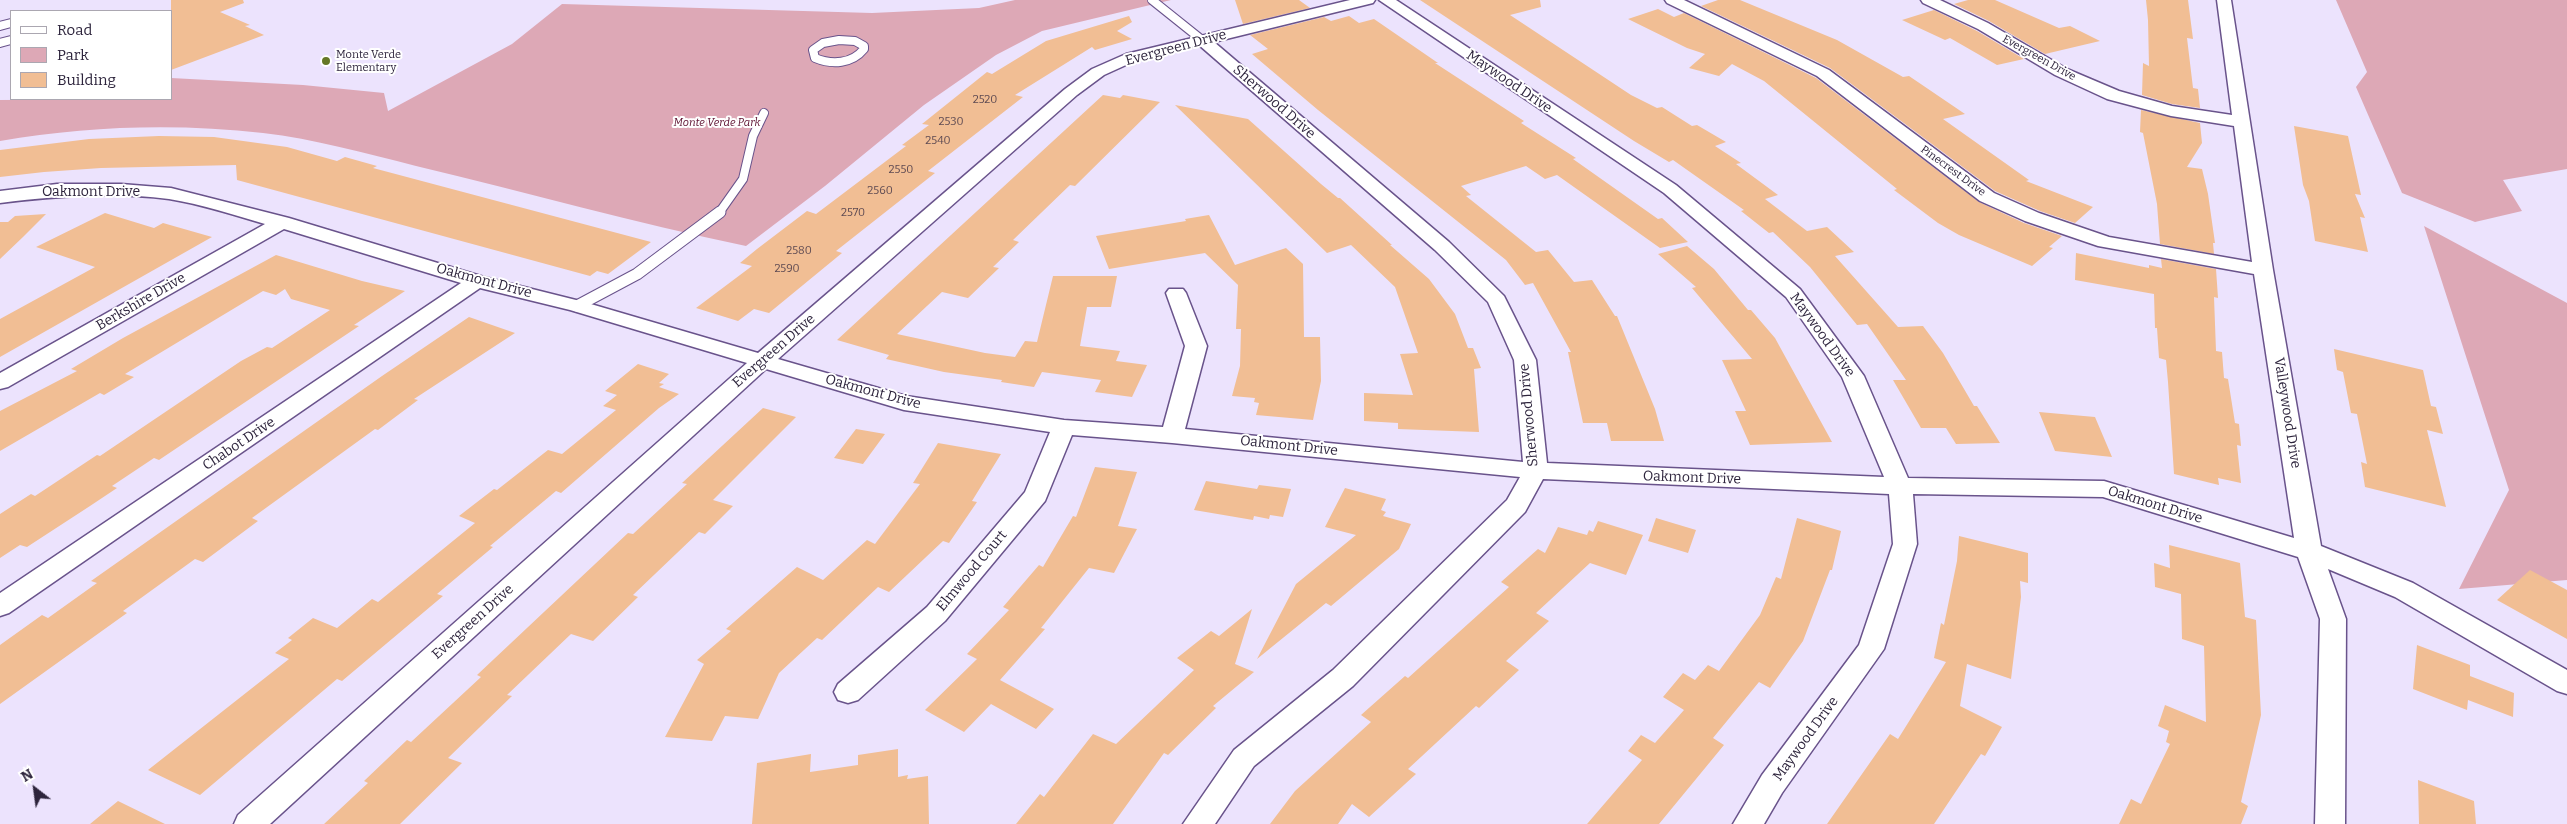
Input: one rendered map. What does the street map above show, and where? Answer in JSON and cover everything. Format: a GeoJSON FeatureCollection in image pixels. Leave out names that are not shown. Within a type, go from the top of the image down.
{"type":"FeatureCollection","features":[{"type":"Feature","properties":{"kind":"street","name":"Evergreen Drive"},"geometry":{"type":"LineString","coordinates":[[249,824],[762,360],[1071,92],[1098,72],[1132,58],[1368,0]]}},
{"type":"Feature","properties":{"kind":"street","name":"Maywood Drive"},"geometry":{"type":"LineString","coordinates":[[1386,0],[1670,189],[1793,293],[1853,376],[1900,486],[1905,544],[1871,648],[1772,784],[1748,824]]}},
{"type":"Feature","properties":{"kind":"street","name":"Pinecrest Drive"},"geometry":{"type":"LineString","coordinates":[[1672,0],[1823,73],[1987,197],[2032,217],[2105,242],[2263,270]]}},
{"type":"Feature","properties":{"kind":"street","name":"Evergreen Drive"},"geometry":{"type":"LineString","coordinates":[[1928,0],[1983,26],[2061,72],[2112,95],[2171,111],[2243,122]]}},
{"type":"Feature","properties":{"kind":"street","name":"Valleywood Drive"},"geometry":{"type":"LineString","coordinates":[[2224,0],[2263,270],[2309,551],[2333,619],[2330,824]]}},
{"type":"Feature","properties":{"kind":"street","name":"Sherwood Drive"},"geometry":{"type":"LineString","coordinates":[[1198,824],[1244,758],[1357,665],[1516,506],[1536,471],[1525,360],[1497,300],[1442,246],[1202,40]]}},
{"type":"Feature","properties":{"kind":"street","name":"Oakmont Drive"},"geometry":{"type":"LineString","coordinates":[[0,197],[57,190],[121,189],[171,194],[282,222],[478,281],[577,306],[904,403],[1064,427],[1172,435],[1536,471],[1900,486],[2104,489],[2309,551],[2404,590],[2567,683]]}},
{"type":"Feature","properties":{"kind":"street","name":"Berkshire Drive"},"geometry":{"type":"LineString","coordinates":[[0,382],[282,222]]}},
{"type":"Feature","properties":{"kind":"street","name":"Chabot Drive"},"geometry":{"type":"LineString","coordinates":[[0,606],[478,281]]}},
{"type":"Feature","properties":{"kind":"street"},"geometry":{"type":"LineString","coordinates":[[1172,435],[1196,346],[1176,293]]}},
{"type":"Feature","properties":{"kind":"street","name":"Elmwood Court"},"geometry":{"type":"LineString","coordinates":[[848,692],[936,614],[1036,495],[1064,427]]}},
{"type":"Feature","properties":{"kind":"lane","name":"Sherwood Drive"},"geometry":{"type":"LineString","coordinates":[[1152,0],[1202,40]]}},
{"type":"Feature","properties":{"kind":"lane"},"geometry":{"type":"LineString","coordinates":[[848,40],[864,46],[862,53],[858,56],[843,61],[826,62],[815,58],[813,54],[814,50],[823,43],[848,40]]}},
{"type":"Feature","properties":{"kind":"lane"},"geometry":{"type":"LineString","coordinates":[[577,306],[637,274],[718,214],[743,179],[753,136],[764,113]]}},
{"type":"Feature","properties":{"kind":"green space","name":"Monte Verde Park"},"geometry":{"type":"Polygon","coordinates":[[[1015,0],[1171,0],[1042,31],[996,55],[924,105],[825,186],[746,246],[339,147],[263,133],[164,127],[98,129],[0,141],[0,100],[172,100],[172,78],[303,85],[384,93],[388,111],[512,44],[562,4],[872,13],[979,8],[1015,0]]]}},
{"type":"Feature","properties":{"kind":"green space"},"geometry":{"type":"Polygon","coordinates":[[[2336,0],[2567,0],[2567,169],[2503,180],[2522,211],[2475,222],[2402,193],[2356,87],[2367,72],[2336,0]]]}},
{"type":"Feature","properties":{"kind":"green space"},"geometry":{"type":"Polygon","coordinates":[[[2424,226],[2567,303],[2567,580],[2459,589],[2509,490],[2424,226]]]}},
{"type":"Feature","properties":{"kind":"building"},"geometry":{"type":"Polygon","coordinates":[[[171,0],[243,0],[244,3],[220,12],[250,25],[245,26],[264,35],[172,70],[171,0]]]}},
{"type":"Feature","properties":{"kind":"building"},"geometry":{"type":"Polygon","coordinates":[[[1235,0],[1299,0],[1310,8],[1243,24],[1235,0]]]}},
{"type":"Feature","properties":{"kind":"building"},"geometry":{"type":"Polygon","coordinates":[[[1420,0],[1540,0],[1541,7],[1510,15],[1631,95],[1657,108],[1662,107],[1692,126],[1697,125],[1726,142],[1715,146],[1741,163],[1736,164],[1778,195],[1765,199],[1807,231],[1827,227],[1854,252],[1835,256],[1898,327],[1923,326],[1943,353],[1974,406],[1977,406],[2000,443],[1956,444],[1946,428],[1921,428],[1893,380],[1906,380],[1867,324],[1857,325],[1810,267],[1773,232],[1769,233],[1741,211],[1744,210],[1673,160],[1669,162],[1634,141],[1420,0]]]}},
{"type":"Feature","properties":{"kind":"building"},"geometry":{"type":"Polygon","coordinates":[[[1718,0],[1740,0],[1837,40],[1903,77],[1909,76],[1965,114],[1943,119],[2029,180],[2026,181],[2093,207],[2075,223],[2040,211],[1995,191],[1830,68],[1701,6],[1718,0]]]}},
{"type":"Feature","properties":{"kind":"building"},"geometry":{"type":"Polygon","coordinates":[[[1968,0],[1995,0],[2059,28],[2070,26],[2100,41],[2045,54],[1989,21],[1954,4],[1968,0]]]}},
{"type":"Feature","properties":{"kind":"building"},"geometry":{"type":"Polygon","coordinates":[[[2146,0],[2188,0],[2193,39],[2187,38],[2193,88],[2198,89],[2200,108],[2172,104],[2142,95],[2143,63],[2149,66],[2146,0]]]}},
{"type":"Feature","properties":{"kind":"building"},"geometry":{"type":"Polygon","coordinates":[[[1658,9],[1674,17],[1684,13],[1816,78],[1979,202],[2024,223],[2062,236],[2049,247],[2053,248],[2032,266],[1959,235],[1938,223],[1894,190],[1897,189],[1764,81],[1732,64],[1719,76],[1689,68],[1705,54],[1687,48],[1628,19],[1658,9]]]}},
{"type":"Feature","properties":{"kind":"building"},"geometry":{"type":"Polygon","coordinates":[[[1934,10],[1977,31],[2024,59],[1997,65],[1950,38],[1945,40],[1902,20],[1934,10]]]}},
{"type":"Feature","properties":{"kind":"building"},"geometry":{"type":"Polygon","coordinates":[[[1129,16],[1132,22],[1117,31],[1132,39],[1095,50],[1092,47],[1015,95],[1023,97],[928,171],[935,173],[836,251],[842,253],[769,313],[754,309],[738,321],[696,308],[752,266],[740,263],[757,249],[807,211],[816,214],[906,146],[902,145],[929,125],[922,124],[987,72],[992,74],[1046,41],[1129,16]]]}},
{"type":"Feature","properties":{"kind":"building"},"geometry":{"type":"Polygon","coordinates":[[[1349,16],[1359,23],[1374,19],[1438,63],[1435,63],[1524,121],[1521,123],[1576,158],[1573,159],[1658,219],[1662,218],[1688,242],[1660,248],[1557,175],[1545,179],[1526,166],[1461,186],[1471,195],[1466,196],[1536,252],[1548,250],[1574,282],[1592,280],[1615,316],[1617,316],[1655,409],[1664,441],[1611,441],[1607,423],[1583,423],[1568,352],[1571,352],[1533,283],[1525,285],[1506,260],[1318,110],[1252,54],[1268,49],[1250,35],[1324,17],[1331,21],[1349,16]]]}},
{"type":"Feature","properties":{"kind":"building"},"geometry":{"type":"Polygon","coordinates":[[[1103,95],[1120,98],[1123,95],[1160,102],[1075,186],[1070,185],[1013,240],[1019,242],[993,267],[999,268],[968,298],[942,292],[897,334],[985,353],[1015,357],[1025,341],[1037,342],[1053,276],[1117,276],[1111,307],[1087,307],[1080,346],[1120,351],[1116,361],[1147,365],[1132,397],[1095,392],[1101,380],[1042,372],[1034,387],[1001,382],[1002,380],[944,372],[886,359],[889,355],[837,340],[1103,95]]]}},
{"type":"Feature","properties":{"kind":"building"},"geometry":{"type":"Polygon","coordinates":[[[1175,105],[1248,119],[1321,184],[1340,198],[1429,279],[1455,314],[1468,348],[1473,348],[1481,368],[1474,369],[1479,432],[1398,429],[1398,423],[1364,421],[1364,393],[1413,395],[1400,354],[1418,353],[1395,287],[1351,245],[1327,253],[1175,105]]]}},
{"type":"Feature","properties":{"kind":"building"},"geometry":{"type":"Polygon","coordinates":[[[2141,110],[2200,123],[2202,143],[2187,167],[2202,169],[2208,194],[2215,243],[2213,243],[2214,254],[2160,244],[2157,204],[2143,133],[2140,132],[2141,110]]]}},
{"type":"Feature","properties":{"kind":"building"},"geometry":{"type":"Polygon","coordinates":[[[2294,126],[2348,136],[2361,195],[2355,194],[2365,218],[2360,217],[2368,252],[2315,241],[2309,201],[2303,185],[2294,126]]]}},
{"type":"Feature","properties":{"kind":"building"},"geometry":{"type":"Polygon","coordinates":[[[159,136],[214,137],[287,147],[337,161],[345,157],[377,166],[373,168],[651,242],[608,274],[597,271],[590,276],[237,180],[236,165],[101,168],[0,177],[0,150],[89,139],[159,136]]]}},
{"type":"Feature","properties":{"kind":"building"},"geometry":{"type":"Polygon","coordinates":[[[105,213],[154,228],[163,223],[212,237],[0,357],[0,319],[95,267],[36,247],[105,213]]]}},
{"type":"Feature","properties":{"kind":"building"},"geometry":{"type":"Polygon","coordinates":[[[46,214],[0,259],[0,222],[8,222],[15,216],[46,214]]]}},
{"type":"Feature","properties":{"kind":"building"},"geometry":{"type":"Polygon","coordinates":[[[1209,215],[1235,265],[1286,248],[1303,264],[1304,337],[1320,337],[1321,381],[1313,420],[1256,415],[1259,403],[1254,402],[1255,398],[1232,396],[1240,366],[1241,329],[1236,329],[1238,285],[1205,253],[1109,269],[1096,236],[1186,221],[1185,219],[1209,215]]]}},
{"type":"Feature","properties":{"kind":"building"},"geometry":{"type":"Polygon","coordinates":[[[1687,246],[1714,269],[1748,310],[1751,310],[1775,338],[1832,442],[1750,445],[1735,411],[1746,411],[1722,360],[1752,359],[1692,288],[1696,287],[1658,254],[1687,246]]]}},
{"type":"Feature","properties":{"kind":"building"},"geometry":{"type":"Polygon","coordinates":[[[2076,253],[2149,268],[2149,265],[2162,268],[2161,259],[2216,269],[2218,298],[2214,297],[2216,351],[2222,352],[2224,378],[2228,379],[2235,423],[2239,424],[2241,446],[2237,445],[2241,483],[2218,478],[2219,485],[2174,474],[2166,360],[2159,358],[2157,328],[2155,328],[2154,294],[2075,280],[2076,253]]]}},
{"type":"Feature","properties":{"kind":"building"},"geometry":{"type":"Polygon","coordinates":[[[276,255],[362,281],[405,291],[354,325],[359,326],[159,460],[154,458],[112,486],[117,488],[90,506],[27,547],[20,545],[0,558],[0,514],[31,494],[35,496],[97,455],[100,456],[241,361],[267,347],[272,348],[330,310],[291,299],[285,289],[276,295],[263,291],[125,374],[134,377],[104,395],[100,393],[0,451],[0,411],[77,371],[71,369],[123,338],[276,255]]]}},
{"type":"Feature","properties":{"kind":"building"},"geometry":{"type":"Polygon","coordinates":[[[469,317],[515,333],[414,399],[418,400],[252,518],[258,521],[203,562],[195,559],[123,611],[127,613],[0,704],[0,645],[42,615],[48,618],[97,583],[91,581],[469,317]]]}},
{"type":"Feature","properties":{"kind":"building"},"geometry":{"type":"Polygon","coordinates":[[[2334,349],[2423,370],[2431,406],[2436,407],[2443,434],[2427,430],[2446,507],[2365,487],[2361,462],[2367,464],[2357,414],[2351,413],[2343,372],[2337,370],[2334,349]]]}},
{"type":"Feature","properties":{"kind":"building"},"geometry":{"type":"Polygon","coordinates":[[[638,364],[669,374],[659,383],[664,384],[659,387],[679,394],[659,408],[561,493],[556,491],[490,546],[493,547],[437,594],[443,596],[342,681],[337,679],[200,795],[148,770],[289,659],[275,653],[292,640],[288,638],[313,618],[337,628],[372,599],[378,602],[475,523],[459,516],[494,489],[497,490],[548,450],[562,454],[616,410],[603,406],[617,395],[605,391],[638,364]]]}},
{"type":"Feature","properties":{"kind":"building"},"geometry":{"type":"Polygon","coordinates":[[[763,408],[796,417],[713,500],[733,506],[705,534],[699,532],[633,595],[638,597],[593,641],[571,634],[507,695],[512,696],[448,758],[462,763],[400,824],[324,824],[368,783],[364,781],[407,740],[411,742],[481,677],[477,675],[628,533],[633,534],[687,484],[682,483],[763,408]]]}},
{"type":"Feature","properties":{"kind":"building"},"geometry":{"type":"Polygon","coordinates":[[[2039,412],[2095,417],[2112,457],[2055,451],[2039,412]]]}},
{"type":"Feature","properties":{"kind":"building"},"geometry":{"type":"Polygon","coordinates":[[[856,429],[885,434],[863,464],[834,458],[856,429]]]}},
{"type":"Feature","properties":{"kind":"building"},"geometry":{"type":"Polygon","coordinates":[[[938,443],[1001,454],[972,501],[977,502],[949,543],[943,541],[889,592],[878,587],[822,640],[817,638],[779,673],[758,719],[725,716],[712,741],[665,737],[704,664],[697,660],[731,631],[726,629],[797,567],[823,580],[867,540],[875,544],[920,484],[913,483],[938,443]]]}},
{"type":"Feature","properties":{"kind":"building"},"geometry":{"type":"Polygon","coordinates":[[[1095,467],[1137,472],[1118,526],[1137,529],[1114,573],[1089,568],[1041,628],[1045,629],[1000,680],[1054,709],[1036,729],[991,704],[964,732],[925,710],[977,659],[967,654],[1009,610],[1003,607],[1039,565],[1043,567],[1073,516],[1076,517],[1095,467]]]}},
{"type":"Feature","properties":{"kind":"building"},"geometry":{"type":"Polygon","coordinates":[[[1206,481],[1257,489],[1259,485],[1291,489],[1283,517],[1270,515],[1269,519],[1254,516],[1253,520],[1194,510],[1206,481]]]}},
{"type":"Feature","properties":{"kind":"building"},"geometry":{"type":"Polygon","coordinates":[[[1345,488],[1386,499],[1381,510],[1386,512],[1383,516],[1411,524],[1399,549],[1331,606],[1326,603],[1257,659],[1296,584],[1356,535],[1325,527],[1345,488]]]}},
{"type":"Feature","properties":{"kind":"building"},"geometry":{"type":"Polygon","coordinates":[[[1656,518],[1696,530],[1688,553],[1648,541],[1656,518]]]}},
{"type":"Feature","properties":{"kind":"building"},"geometry":{"type":"Polygon","coordinates":[[[1797,518],[1841,531],[1832,570],[1830,570],[1803,641],[1770,688],[1759,682],[1713,738],[1724,745],[1659,824],[1587,824],[1642,760],[1628,751],[1641,735],[1655,743],[1684,710],[1663,697],[1683,673],[1695,680],[1708,665],[1719,671],[1760,615],[1776,577],[1781,579],[1797,518]]]}},
{"type":"Feature","properties":{"kind":"building"},"geometry":{"type":"Polygon","coordinates":[[[1598,521],[1643,535],[1626,575],[1590,563],[1536,613],[1549,621],[1506,661],[1519,670],[1479,708],[1476,706],[1408,769],[1416,774],[1369,817],[1352,804],[1338,824],[1270,824],[1295,791],[1371,722],[1361,715],[1405,676],[1408,678],[1509,587],[1501,582],[1538,549],[1545,553],[1558,527],[1587,535],[1589,530],[1593,532],[1598,521]]]}},
{"type":"Feature","properties":{"kind":"building"},"geometry":{"type":"Polygon","coordinates":[[[1959,536],[2028,553],[2028,583],[2020,581],[2021,597],[2011,679],[1967,664],[1960,706],[2002,727],[1985,756],[1981,754],[1934,824],[1827,824],[1890,734],[1898,739],[1946,662],[1934,658],[1941,623],[1944,625],[1957,561],[1959,536]]]}},
{"type":"Feature","properties":{"kind":"building"},"geometry":{"type":"Polygon","coordinates":[[[2169,545],[2240,563],[2245,617],[2256,620],[2261,715],[2241,802],[2248,806],[2241,824],[2119,824],[2131,799],[2141,804],[2170,744],[2166,742],[2169,731],[2158,726],[2165,705],[2206,722],[2204,646],[2182,639],[2181,594],[2155,587],[2154,563],[2170,568],[2169,545]]]}},
{"type":"Feature","properties":{"kind":"building"},"geometry":{"type":"Polygon","coordinates":[[[2530,570],[2567,590],[2567,639],[2497,600],[2530,570]]]}},
{"type":"Feature","properties":{"kind":"building"},"geometry":{"type":"Polygon","coordinates":[[[1252,609],[1235,664],[1254,672],[1213,706],[1216,708],[1168,755],[1164,753],[1113,824],[1016,824],[1040,794],[1044,797],[1093,734],[1116,744],[1194,670],[1177,658],[1211,631],[1219,636],[1252,609]]]}},
{"type":"Feature","properties":{"kind":"building"},"geometry":{"type":"Polygon","coordinates":[[[2417,645],[2470,665],[2470,676],[2514,693],[2513,717],[2468,700],[2467,710],[2413,689],[2417,645]]]}},
{"type":"Feature","properties":{"kind":"building"},"geometry":{"type":"Polygon","coordinates":[[[898,749],[898,777],[908,775],[907,779],[928,776],[929,824],[752,824],[757,763],[811,754],[810,772],[858,765],[858,755],[898,749]]]}},
{"type":"Feature","properties":{"kind":"building"},"geometry":{"type":"Polygon","coordinates":[[[2418,780],[2474,801],[2476,824],[2419,824],[2418,780]]]}},
{"type":"Feature","properties":{"kind":"building"},"geometry":{"type":"Polygon","coordinates":[[[118,801],[165,824],[90,824],[118,801]]]}},
{"type":"Feature","properties":{"kind":"place","name":"Monte Verde Elementary"},"geometry":{"type":"Point","coordinates":[326,61]}}]}
